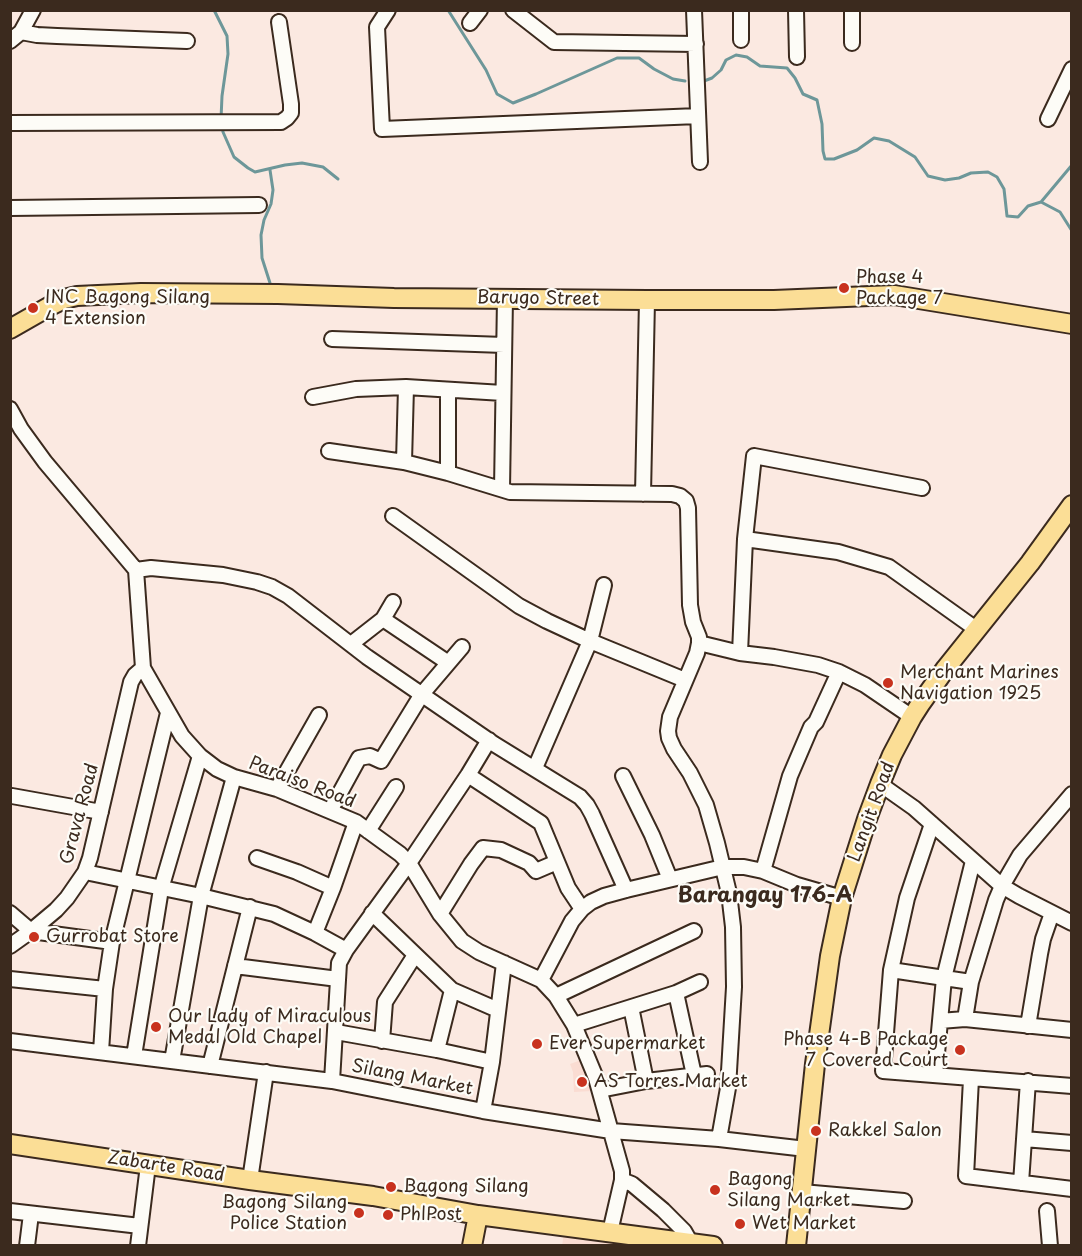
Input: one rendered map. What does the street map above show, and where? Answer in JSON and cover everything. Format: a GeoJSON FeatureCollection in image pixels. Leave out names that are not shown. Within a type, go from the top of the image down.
{"type":"FeatureCollection","features":[{"type":"Feature","properties":{"kind":"main road","name":"Barugo Street"},"geometry":{"type":"LineString","coordinates":[[10,329],[64,299],[77,296],[141,293],[647,300],[774,300],[894,295],[1071,324]]}},
{"type":"Feature","properties":{"kind":"main road","name":"Langit Road"},"geometry":{"type":"LineString","coordinates":[[796,1245],[815,1064],[830,956],[842,898],[880,784],[912,717],[946,668],[1030,563],[1071,505]]}},
{"type":"Feature","properties":{"kind":"main road","name":"Zabarte Road"},"geometry":{"type":"LineString","coordinates":[[10,1144],[373,1196],[478,1215],[713,1245]]}},
{"type":"Feature","properties":{"kind":"main road"},"geometry":{"type":"LineString","coordinates":[[472,1245],[478,1215]]}},
{"type":"Feature","properties":{"kind":"street"},"geometry":{"type":"LineString","coordinates":[[16,37],[33,10]]}},
{"type":"Feature","properties":{"kind":"street"},"geometry":{"type":"LineString","coordinates":[[388,10],[377,27],[382,129],[698,116]]}},
{"type":"Feature","properties":{"kind":"street"},"geometry":{"type":"LineString","coordinates":[[470,23],[480,10]]}},
{"type":"Feature","properties":{"kind":"street"},"geometry":{"type":"LineString","coordinates":[[513,10],[554,42],[696,44]]}},
{"type":"Feature","properties":{"kind":"street"},"geometry":{"type":"LineString","coordinates":[[694,10],[700,162]]}},
{"type":"Feature","properties":{"kind":"street"},"geometry":{"type":"LineString","coordinates":[[741,10],[741,40]]}},
{"type":"Feature","properties":{"kind":"street"},"geometry":{"type":"LineString","coordinates":[[796,10],[797,57]]}},
{"type":"Feature","properties":{"kind":"street"},"geometry":{"type":"LineString","coordinates":[[852,10],[852,43]]}},
{"type":"Feature","properties":{"kind":"street"},"geometry":{"type":"LineString","coordinates":[[10,123],[281,122],[291,113],[291,104],[279,21]]}},
{"type":"Feature","properties":{"kind":"street"},"geometry":{"type":"LineString","coordinates":[[16,37],[57,36],[187,41]]}},
{"type":"Feature","properties":{"kind":"street"},"geometry":{"type":"LineString","coordinates":[[1048,119],[1071,69]]}},
{"type":"Feature","properties":{"kind":"street"},"geometry":{"type":"LineString","coordinates":[[10,208],[259,205]]}},
{"type":"Feature","properties":{"kind":"street"},"geometry":{"type":"LineString","coordinates":[[502,489],[505,298]]}},
{"type":"Feature","properties":{"kind":"street"},"geometry":{"type":"LineString","coordinates":[[643,494],[647,300]]}},
{"type":"Feature","properties":{"kind":"street"},"geometry":{"type":"LineString","coordinates":[[332,339],[504,345]]}},
{"type":"Feature","properties":{"kind":"street"},"geometry":{"type":"LineString","coordinates":[[313,397],[356,389],[406,387],[503,393]]}},
{"type":"Feature","properties":{"kind":"street"},"geometry":{"type":"LineString","coordinates":[[404,462],[406,387]]}},
{"type":"Feature","properties":{"kind":"street"},"geometry":{"type":"LineString","coordinates":[[448,390],[448,472]]}},
{"type":"Feature","properties":{"kind":"street"},"geometry":{"type":"LineString","coordinates":[[10,409],[21,429],[45,462],[136,570],[151,568],[223,574],[272,587],[288,596],[367,657],[489,740],[580,797],[587,805],[626,890]]}},
{"type":"Feature","properties":{"kind":"street"},"geometry":{"type":"LineString","coordinates":[[329,451],[404,462],[448,472],[510,492],[678,495],[684,499],[690,605],[699,643],[670,717],[669,738],[699,789],[712,822],[729,893],[733,927],[734,987],[728,1088],[719,1139]]}},
{"type":"Feature","properties":{"kind":"street"},"geometry":{"type":"LineString","coordinates":[[740,653],[745,539],[754,456],[922,488]]}},
{"type":"Feature","properties":{"kind":"street"},"geometry":{"type":"LineString","coordinates":[[393,516],[519,606],[590,641],[685,680]]}},
{"type":"Feature","properties":{"kind":"street"},"geometry":{"type":"LineString","coordinates":[[745,539],[838,552],[889,567],[976,629]]}},
{"type":"Feature","properties":{"kind":"street","name":"Paraiso Road"},"geometry":{"type":"LineString","coordinates":[[136,570],[143,668],[182,736],[200,756],[217,769],[234,777],[277,789],[356,822],[409,863],[440,915],[462,940],[471,947],[541,980],[556,996],[574,1025],[596,1078],[622,1171],[610,1232]]}},
{"type":"Feature","properties":{"kind":"street"},"geometry":{"type":"LineString","coordinates":[[535,768],[590,641],[604,585]]}},
{"type":"Feature","properties":{"kind":"street"},"geometry":{"type":"LineString","coordinates":[[351,644],[383,620],[393,602]]}},
{"type":"Feature","properties":{"kind":"street"},"geometry":{"type":"LineString","coordinates":[[383,620],[447,662]]}},
{"type":"Feature","properties":{"kind":"street"},"geometry":{"type":"LineString","coordinates":[[699,643],[740,653],[818,665],[839,672],[865,685],[912,717]]}},
{"type":"Feature","properties":{"kind":"street"},"geometry":{"type":"LineString","coordinates":[[330,811],[359,758],[370,756],[381,761],[422,694],[462,647]]}},
{"type":"Feature","properties":{"kind":"street","name":"Grava Road"},"geometry":{"type":"LineString","coordinates":[[10,946],[56,910],[85,872],[131,682],[143,668]]}},
{"type":"Feature","properties":{"kind":"street"},"geometry":{"type":"LineString","coordinates":[[763,871],[790,776],[811,727],[816,722],[839,672]]}},
{"type":"Feature","properties":{"kind":"street"},"geometry":{"type":"LineString","coordinates":[[101,1052],[105,989],[112,942],[168,714]]}},
{"type":"Feature","properties":{"kind":"street"},"geometry":{"type":"LineString","coordinates":[[277,789],[320,715]]}},
{"type":"Feature","properties":{"kind":"street"},"geometry":{"type":"LineString","coordinates":[[332,1081],[339,963],[409,863],[489,740]]}},
{"type":"Feature","properties":{"kind":"street"},"geometry":{"type":"LineString","coordinates":[[134,1056],[161,889],[200,756]]}},
{"type":"Feature","properties":{"kind":"street"},"geometry":{"type":"LineString","coordinates":[[468,775],[538,820],[568,888],[582,909]]}},
{"type":"Feature","properties":{"kind":"street"},"geometry":{"type":"LineString","coordinates":[[623,776],[652,835],[670,879]]}},
{"type":"Feature","properties":{"kind":"street"},"geometry":{"type":"LineString","coordinates":[[172,1061],[201,896],[234,777]]}},
{"type":"Feature","properties":{"kind":"street"},"geometry":{"type":"LineString","coordinates":[[880,784],[914,808],[1002,886],[1071,923]]}},
{"type":"Feature","properties":{"kind":"street"},"geometry":{"type":"LineString","coordinates":[[368,831],[396,787]]}},
{"type":"Feature","properties":{"kind":"street"},"geometry":{"type":"LineString","coordinates":[[965,1019],[971,982],[1002,886],[1020,855],[1071,794]]}},
{"type":"Feature","properties":{"kind":"street"},"geometry":{"type":"LineString","coordinates":[[12,796],[101,812]]}},
{"type":"Feature","properties":{"kind":"street"},"geometry":{"type":"LineString","coordinates":[[315,933],[356,822]]}},
{"type":"Feature","properties":{"kind":"street"},"geometry":{"type":"LineString","coordinates":[[932,824],[907,898],[891,970],[883,1071],[1071,1086]]}},
{"type":"Feature","properties":{"kind":"street"},"geometry":{"type":"LineString","coordinates":[[440,915],[471,864],[483,849],[501,850],[529,863],[536,871],[557,862]]}},
{"type":"Feature","properties":{"kind":"street"},"geometry":{"type":"LineString","coordinates":[[257,858],[333,888]]}},
{"type":"Feature","properties":{"kind":"street"},"geometry":{"type":"LineString","coordinates":[[935,1075],[944,978],[973,861]]}},
{"type":"Feature","properties":{"kind":"street"},"geometry":{"type":"LineString","coordinates":[[541,980],[572,921],[582,909],[604,896],[626,890],[723,867],[744,867],[763,871],[797,885],[842,898]]}},
{"type":"Feature","properties":{"kind":"street"},"geometry":{"type":"LineString","coordinates":[[85,872],[274,914],[346,950]]}},
{"type":"Feature","properties":{"kind":"street"},"geometry":{"type":"LineString","coordinates":[[210,1066],[250,907]]}},
{"type":"Feature","properties":{"kind":"street"},"geometry":{"type":"LineString","coordinates":[[10,913],[31,931],[112,942]]}},
{"type":"Feature","properties":{"kind":"street"},"geometry":{"type":"LineString","coordinates":[[372,913],[452,990],[498,1010]]}},
{"type":"Feature","properties":{"kind":"street"},"geometry":{"type":"LineString","coordinates":[[1028,1026],[1040,954],[1052,913]]}},
{"type":"Feature","properties":{"kind":"street"},"geometry":{"type":"LineString","coordinates":[[556,996],[694,931]]}},
{"type":"Feature","properties":{"kind":"street"},"geometry":{"type":"LineString","coordinates":[[382,1041],[386,1002],[415,955]]}},
{"type":"Feature","properties":{"kind":"street"},"geometry":{"type":"LineString","coordinates":[[483,1111],[492,1062],[504,963]]}},
{"type":"Feature","properties":{"kind":"street"},"geometry":{"type":"LineString","coordinates":[[235,966],[338,979]]}},
{"type":"Feature","properties":{"kind":"street"},"geometry":{"type":"LineString","coordinates":[[891,970],[971,982]]}},
{"type":"Feature","properties":{"kind":"street"},"geometry":{"type":"LineString","coordinates":[[10,979],[105,989]]}},
{"type":"Feature","properties":{"kind":"street"},"geometry":{"type":"LineString","coordinates":[[574,1025],[676,993],[700,982]]}},
{"type":"Feature","properties":{"kind":"street"},"geometry":{"type":"LineString","coordinates":[[437,1050],[452,990]]}},
{"type":"Feature","properties":{"kind":"street"},"geometry":{"type":"LineString","coordinates":[[600,1090],[701,1074],[676,993]]}},
{"type":"Feature","properties":{"kind":"street"},"geometry":{"type":"LineString","coordinates":[[631,1007],[646,1081]]}},
{"type":"Feature","properties":{"kind":"street"},"geometry":{"type":"LineString","coordinates":[[940,1021],[965,1019],[1071,1030]]}},
{"type":"Feature","properties":{"kind":"street"},"geometry":{"type":"LineString","coordinates":[[336,1032],[492,1062]]}},
{"type":"Feature","properties":{"kind":"street","name":"Silang Market"},"geometry":{"type":"LineString","coordinates":[[10,1041],[332,1081],[483,1111],[611,1131],[719,1139],[806,1149]]}},
{"type":"Feature","properties":{"kind":"street"},"geometry":{"type":"LineString","coordinates":[[250,1180],[266,1072]]}},
{"type":"Feature","properties":{"kind":"street"},"geometry":{"type":"LineString","coordinates":[[971,1078],[966,1176],[1071,1189]]}},
{"type":"Feature","properties":{"kind":"street"},"geometry":{"type":"LineString","coordinates":[[1021,1183],[1028,1081]]}},
{"type":"Feature","properties":{"kind":"street"},"geometry":{"type":"LineString","coordinates":[[1023,1139],[1071,1143]]}},
{"type":"Feature","properties":{"kind":"street"},"geometry":{"type":"LineString","coordinates":[[138,1245],[148,1164]]}},
{"type":"Feature","properties":{"kind":"street"},"geometry":{"type":"LineString","coordinates":[[622,1180],[632,1184],[663,1210],[684,1231],[688,1242]]}},
{"type":"Feature","properties":{"kind":"street"},"geometry":{"type":"LineString","coordinates":[[802,1192],[904,1201]]}},
{"type":"Feature","properties":{"kind":"street"},"geometry":{"type":"LineString","coordinates":[[1047,1210],[1050,1245]]}},
{"type":"Feature","properties":{"kind":"street"},"geometry":{"type":"LineString","coordinates":[[10,1211],[140,1226]]}},
{"type":"Feature","properties":{"kind":"street"},"geometry":{"type":"LineString","coordinates":[[27,1245],[31,1214]]}},
{"type":"Feature","properties":{"kind":"shaded area","name":"AS Torres Market"},"geometry":{"type":"Polygon","coordinates":[[[584,1059],[592,1091],[574,1092],[573,1072],[570,1064],[584,1059]]]}},
{"type":"Feature","properties":{"kind":"shaded area"},"geometry":{"type":"Polygon","coordinates":[[[564,1232],[658,1246],[562,1246],[564,1232]]]}},
{"type":"Feature","properties":{"kind":"waterway"},"geometry":{"type":"LineString","coordinates":[[214,10],[227,36],[228,54],[221,119]]}},
{"type":"Feature","properties":{"kind":"waterway"},"geometry":{"type":"LineString","coordinates":[[448,10],[486,70],[497,94],[513,103],[617,58],[639,58],[673,79],[685,81]]}},
{"type":"Feature","properties":{"kind":"waterway"},"geometry":{"type":"LineString","coordinates":[[704,81],[712,78],[721,70],[726,60],[736,55],[747,57],[760,66],[787,68],[803,94],[817,100],[825,159],[834,159],[857,150],[874,138],[889,141],[915,157],[928,176],[945,180],[971,173],[988,172],[997,177],[1004,189],[1007,216],[1018,217],[1028,206],[1041,202],[1072,165]]}},
{"type":"Feature","properties":{"kind":"waterway"},"geometry":{"type":"LineString","coordinates":[[222,126],[234,157],[255,172],[302,163],[323,167],[338,179]]}},
{"type":"Feature","properties":{"kind":"waterway"},"geometry":{"type":"LineString","coordinates":[[270,170],[273,190],[261,235],[262,258],[270,283]]}},
{"type":"Feature","properties":{"kind":"waterway"},"geometry":{"type":"LineString","coordinates":[[1041,202],[1060,212],[1072,231]]}},
{"type":"Feature","properties":{"kind":"place","name":"Phase 4 Package 7"},"geometry":{"type":"Point","coordinates":[844,288]}},
{"type":"Feature","properties":{"kind":"place","name":"INC Bagong Silang 4 Extension"},"geometry":{"type":"Point","coordinates":[33,308]}},
{"type":"Feature","properties":{"kind":"place","name":"Merchant Marines Navigation 1925"},"geometry":{"type":"Point","coordinates":[888,683]}},
{"type":"Feature","properties":{"kind":"place","name":"Gurrobat Store"},"geometry":{"type":"Point","coordinates":[34,937]}},
{"type":"Feature","properties":{"kind":"place","name":"Our Lady of Miraculous Medal Old Chapel"},"geometry":{"type":"Point","coordinates":[156,1027]}},
{"type":"Feature","properties":{"kind":"place","name":"Ever Supermarket"},"geometry":{"type":"Point","coordinates":[537,1044]}},
{"type":"Feature","properties":{"kind":"place","name":"Phase 4-B Package 7 Covered Court"},"geometry":{"type":"Point","coordinates":[960,1050]}},
{"type":"Feature","properties":{"kind":"place","name":"AS Torres Market"},"geometry":{"type":"Point","coordinates":[582,1082]}},
{"type":"Feature","properties":{"kind":"place","name":"Rakkel Salon"},"geometry":{"type":"Point","coordinates":[816,1131]}},
{"type":"Feature","properties":{"kind":"place","name":"Bagong Silang"},"geometry":{"type":"Point","coordinates":[391,1187]}},
{"type":"Feature","properties":{"kind":"place","name":"Bagong Silang Market"},"geometry":{"type":"Point","coordinates":[715,1190]}},
{"type":"Feature","properties":{"kind":"place","name":"Bagong Silang Police Station"},"geometry":{"type":"Point","coordinates":[359,1213]}},
{"type":"Feature","properties":{"kind":"place","name":"PhlPost"},"geometry":{"type":"Point","coordinates":[388,1215]}},
{"type":"Feature","properties":{"kind":"place","name":"Wet Market"},"geometry":{"type":"Point","coordinates":[740,1224]}},
{"type":"Feature","properties":{"kind":"district","name":"Barangay 176-A"},"geometry":{"type":"Point","coordinates":[765,896]}}]}
